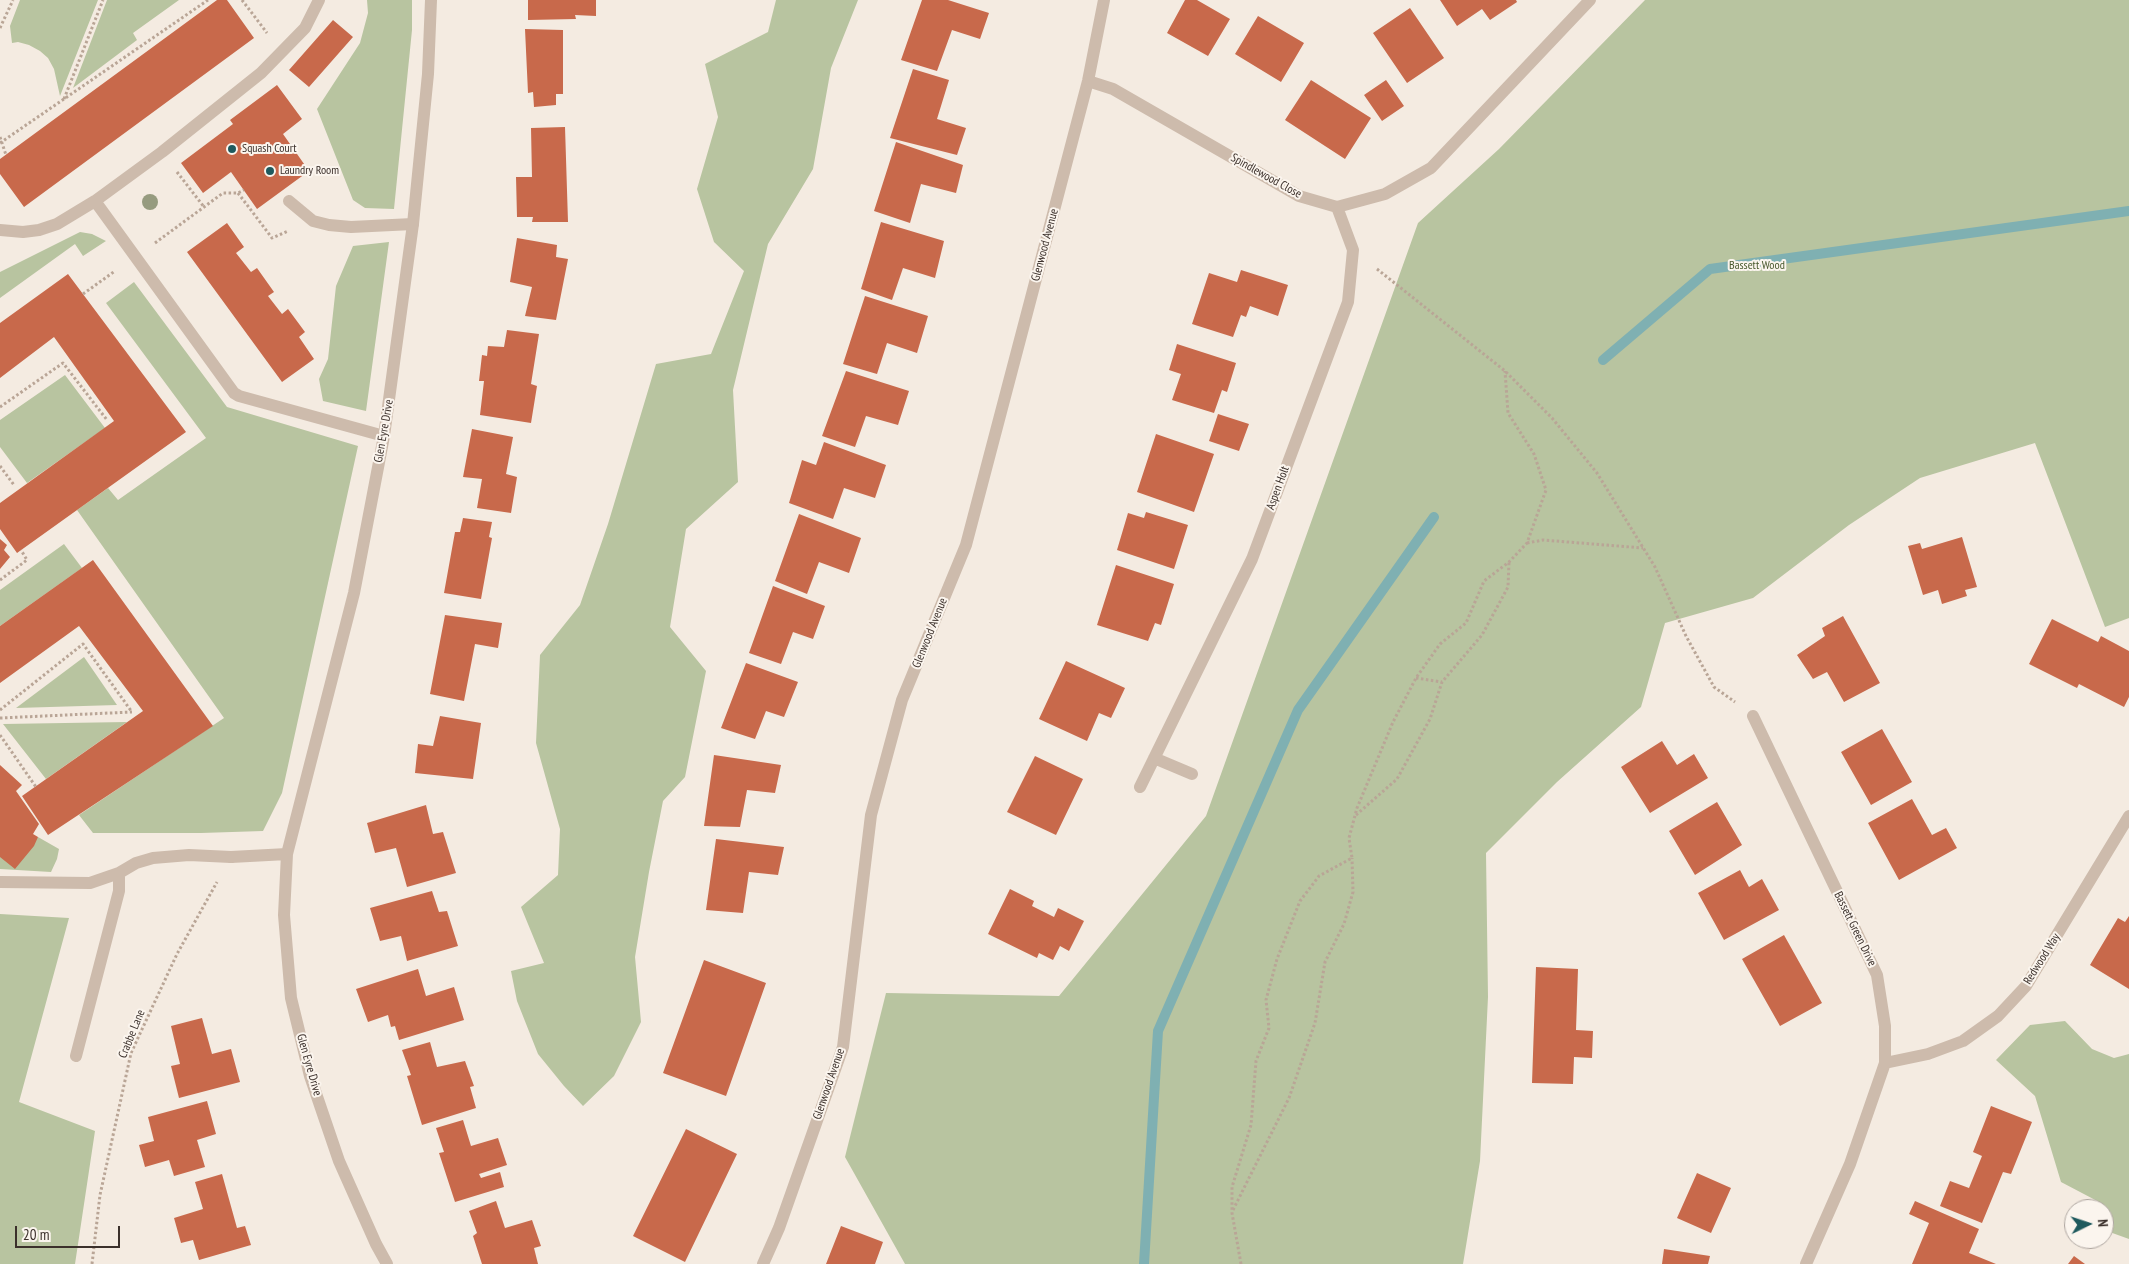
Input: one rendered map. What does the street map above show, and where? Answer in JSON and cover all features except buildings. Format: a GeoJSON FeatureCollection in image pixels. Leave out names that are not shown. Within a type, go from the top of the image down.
{"type":"FeatureCollection","features":[{"type":"Feature","properties":{"kind":"street"},"geometry":{"type":"LineString","coordinates":[[0,230],[23,232],[39,230],[56,224],[95,201],[162,152],[261,73],[304,28],[319,0]]}},
{"type":"Feature","properties":{"kind":"street","name":"Glen Eyre Drive"},"geometry":{"type":"LineString","coordinates":[[387,1264],[376,1244],[339,1161],[310,1076],[291,998],[284,915],[287,854],[354,593],[384,436],[413,224],[428,74],[431,0]]}},
{"type":"Feature","properties":{"kind":"street","name":"Glenwood Avenue"},"geometry":{"type":"LineString","coordinates":[[763,1264],[780,1228],[842,1046],[871,815],[902,700],[966,545],[1088,81],[1104,0]]}},
{"type":"Feature","properties":{"kind":"street"},"geometry":{"type":"LineString","coordinates":[[1337,207],[1385,194],[1431,168],[1590,0]]}},
{"type":"Feature","properties":{"kind":"street","name":"Spindlewood Close"},"geometry":{"type":"LineString","coordinates":[[1088,81],[1112,89],[1299,196],[1337,207]]}},
{"type":"Feature","properties":{"kind":"street"},"geometry":{"type":"LineString","coordinates":[[95,201],[234,393],[384,436]]}},
{"type":"Feature","properties":{"kind":"street"},"geometry":{"type":"LineString","coordinates":[[289,202],[313,220],[329,225],[351,227],[413,224]]}},
{"type":"Feature","properties":{"kind":"street","name":"Aspen Holt"},"geometry":{"type":"LineString","coordinates":[[1140,787],[1252,559],[1348,302],[1353,250],[1337,207]]}},
{"type":"Feature","properties":{"kind":"street","name":"Bassett Green Drive"},"geometry":{"type":"LineString","coordinates":[[1753,716],[1876,975],[1885,1026],[1885,1063],[1850,1164],[1806,1264]]}},
{"type":"Feature","properties":{"kind":"street"},"geometry":{"type":"LineString","coordinates":[[1154,758],[1192,774]]}},
{"type":"Feature","properties":{"kind":"street","name":"Redwood Way"},"geometry":{"type":"LineString","coordinates":[[1885,1063],[1928,1054],[1963,1041],[1998,1016],[2026,986],[2129,816]]}},
{"type":"Feature","properties":{"kind":"street"},"geometry":{"type":"LineString","coordinates":[[0,882],[90,883],[120,873],[136,863],[153,858],[189,855],[231,857],[287,854]]}},
{"type":"Feature","properties":{"kind":"street"},"geometry":{"type":"LineString","coordinates":[[76,1056],[119,891],[120,873]]}},
{"type":"Feature","properties":{"kind":"path"},"geometry":{"type":"LineString","coordinates":[[0,28],[13,0]]}},
{"type":"Feature","properties":{"kind":"path"},"geometry":{"type":"LineString","coordinates":[[64,99],[103,0]]}},
{"type":"Feature","properties":{"kind":"path"},"geometry":{"type":"LineString","coordinates":[[0,143],[208,0]]}},
{"type":"Feature","properties":{"kind":"path"},"geometry":{"type":"LineString","coordinates":[[242,0],[281,52]]}},
{"type":"Feature","properties":{"kind":"path"},"geometry":{"type":"LineString","coordinates":[[0,137],[0,143],[6,154]]}},
{"type":"Feature","properties":{"kind":"path"},"geometry":{"type":"LineString","coordinates":[[162,152],[204,207]]}},
{"type":"Feature","properties":{"kind":"path"},"geometry":{"type":"LineString","coordinates":[[83,294],[223,193],[238,193],[244,190]]}},
{"type":"Feature","properties":{"kind":"path"},"geometry":{"type":"LineString","coordinates":[[238,193],[256,216]]}},
{"type":"Feature","properties":{"kind":"path"},"geometry":{"type":"LineString","coordinates":[[1353,250],[1505,370],[1552,418],[1597,473],[1656,567],[1686,636],[1714,687],[1753,716]]}},
{"type":"Feature","properties":{"kind":"path"},"geometry":{"type":"LineString","coordinates":[[0,407],[63,363],[107,420]]}},
{"type":"Feature","properties":{"kind":"path"},"geometry":{"type":"LineString","coordinates":[[1232,1213],[1289,1098],[1315,1023],[1325,962],[1344,924],[1353,892],[1352,858],[1349,838],[1355,816],[1393,722],[1416,678],[1440,644],[1466,623],[1484,582],[1509,562],[1527,543],[1546,490],[1534,454],[1508,412],[1505,370]]}},
{"type":"Feature","properties":{"kind":"path"},"geometry":{"type":"LineString","coordinates":[[0,466],[14,485]]}},
{"type":"Feature","properties":{"kind":"path"},"geometry":{"type":"LineString","coordinates":[[1527,543],[1543,540],[1644,548]]}},
{"type":"Feature","properties":{"kind":"path"},"geometry":{"type":"LineString","coordinates":[[0,580],[27,560],[21,550]]}},
{"type":"Feature","properties":{"kind":"path"},"geometry":{"type":"LineString","coordinates":[[1355,816],[1397,779],[1430,719],[1442,682],[1482,635],[1508,587],[1509,562]]}},
{"type":"Feature","properties":{"kind":"path"},"geometry":{"type":"LineString","coordinates":[[0,710],[84,644],[132,712],[0,718]]}},
{"type":"Feature","properties":{"kind":"path"},"geometry":{"type":"LineString","coordinates":[[1416,678],[1442,682]]}},
{"type":"Feature","properties":{"kind":"path"},"geometry":{"type":"LineString","coordinates":[[0,735],[36,787]]}},
{"type":"Feature","properties":{"kind":"path","name":"Crabbe Lane"},"geometry":{"type":"LineString","coordinates":[[92,1264],[100,1195],[131,1052],[177,954],[231,857]]}},
{"type":"Feature","properties":{"kind":"path"},"geometry":{"type":"LineString","coordinates":[[1241,1264],[1232,1213],[1232,1186],[1251,1125],[1256,1061],[1269,1028],[1266,1000],[1277,959],[1300,902],[1319,876],[1352,858]]}},
{"type":"Feature","properties":{"kind":"green space"},"geometry":{"type":"Polygon","coordinates":[[[20,0],[98,0],[60,96],[54,69],[48,58],[29,45],[18,42],[12,43],[10,26],[20,0]]]}},
{"type":"Feature","properties":{"kind":"green space"},"geometry":{"type":"Polygon","coordinates":[[[107,0],[179,0],[133,33],[137,40],[73,88],[107,0]]]}},
{"type":"Feature","properties":{"kind":"green space"},"geometry":{"type":"Polygon","coordinates":[[[367,0],[412,0],[412,30],[394,209],[365,208],[353,200],[317,109],[360,43],[368,13],[367,0]]]}},
{"type":"Feature","properties":{"kind":"green space"},"geometry":{"type":"Polygon","coordinates":[[[776,0],[858,0],[831,68],[813,169],[768,244],[733,390],[738,482],[686,529],[670,627],[706,671],[685,777],[663,801],[649,872],[635,957],[641,1022],[614,1076],[583,1106],[538,1054],[517,1001],[511,971],[544,963],[521,907],[558,875],[560,829],[536,743],[540,655],[580,605],[608,524],[656,364],[711,354],[744,271],[714,242],[697,189],[718,117],[705,64],[768,32],[776,0]]]}},
{"type":"Feature","properties":{"kind":"green space","name":"Bassett Wood"},"geometry":{"type":"Polygon","coordinates":[[[1645,0],[2129,0],[2129,618],[2105,627],[2035,443],[1920,478],[1849,525],[1753,598],[1665,623],[1641,707],[1557,782],[1486,853],[1488,997],[1480,1161],[1463,1264],[905,1264],[845,1157],[886,993],[1059,996],[1206,816],[1418,223],[1499,149],[1645,0]]]}},
{"type":"Feature","properties":{"kind":"green space"},"geometry":{"type":"Polygon","coordinates":[[[80,232],[92,234],[106,241],[83,256],[75,244],[0,298],[0,272],[80,232]]]}},
{"type":"Feature","properties":{"kind":"green space"},"geometry":{"type":"Polygon","coordinates":[[[389,242],[366,411],[323,401],[319,379],[328,359],[336,286],[353,246],[389,242]]]}},
{"type":"Feature","properties":{"kind":"green space"},"geometry":{"type":"Polygon","coordinates":[[[134,282],[227,407],[358,446],[282,793],[263,831],[93,833],[79,815],[224,718],[77,510],[108,488],[118,500],[206,438],[106,303],[134,282]]]}},
{"type":"Feature","properties":{"kind":"green space"},"geometry":{"type":"Polygon","coordinates":[[[65,375],[105,428],[27,483],[0,447],[0,420],[65,375]]]}},
{"type":"Feature","properties":{"kind":"green space"},"geometry":{"type":"Polygon","coordinates":[[[64,544],[82,568],[0,626],[0,590],[64,544]]]}},
{"type":"Feature","properties":{"kind":"green space"},"geometry":{"type":"Polygon","coordinates":[[[84,657],[117,705],[16,708],[84,657]]]}},
{"type":"Feature","properties":{"kind":"green space"},"geometry":{"type":"Polygon","coordinates":[[[127,722],[46,779],[3,724],[127,722]]]}},
{"type":"Feature","properties":{"kind":"green space"},"geometry":{"type":"Polygon","coordinates":[[[38,837],[59,849],[51,872],[0,869],[0,857],[38,837]]]}},
{"type":"Feature","properties":{"kind":"green space"},"geometry":{"type":"Polygon","coordinates":[[[0,914],[69,918],[19,1102],[95,1131],[75,1264],[0,1264],[0,914]]]}},
{"type":"Feature","properties":{"kind":"green space"},"geometry":{"type":"Polygon","coordinates":[[[2065,1021],[2092,1049],[2114,1058],[2129,1054],[2129,1239],[2114,1234],[2114,1199],[2093,1199],[2061,1182],[2035,1096],[1996,1060],[2030,1025],[2065,1021]]]}},
{"type":"Feature","properties":{"kind":"waterway"},"geometry":{"type":"LineString","coordinates":[[1603,360],[1710,269],[2129,211]]}},
{"type":"Feature","properties":{"kind":"waterway"},"geometry":{"type":"LineString","coordinates":[[1144,1264],[1158,1031],[1298,710],[1434,517]]}},
{"type":"Feature","properties":{"kind":"place","name":"Squash Court"},"geometry":{"type":"Point","coordinates":[232,149]}},
{"type":"Feature","properties":{"kind":"place","name":"Laundry Room"},"geometry":{"type":"Point","coordinates":[270,171]}}]}
